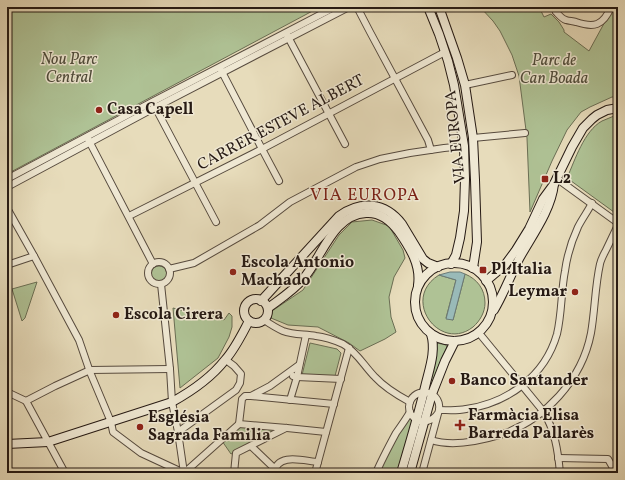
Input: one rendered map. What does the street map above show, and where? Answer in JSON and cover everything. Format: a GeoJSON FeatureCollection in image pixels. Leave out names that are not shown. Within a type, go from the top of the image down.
{"type":"FeatureCollection","features":[{"type":"Feature","properties":{"kind":"street"},"geometry":{"type":"LineString","coordinates":[[7,179],[221,70],[287,35],[335,7]]}},
{"type":"Feature","properties":{"kind":"street"},"geometry":{"type":"LineString","coordinates":[[287,35],[349,7]]}},
{"type":"Feature","properties":{"kind":"street"},"geometry":{"type":"LineString","coordinates":[[357,7],[428,140],[431,150]]}},
{"type":"Feature","properties":{"kind":"street","name":"VIA EUROPA"},"geometry":{"type":"LineString","coordinates":[[428,7],[445,52],[454,85],[464,146],[464,210],[460,238],[452,264]]}},
{"type":"Feature","properties":{"kind":"street","name":"VIA EUROPA"},"geometry":{"type":"LineString","coordinates":[[439,7],[455,51],[465,85],[473,138],[477,242],[473,268]]}},
{"type":"Feature","properties":{"kind":"street"},"geometry":{"type":"LineString","coordinates":[[556,12],[567,21],[591,25],[602,22],[612,7]]}},
{"type":"Feature","properties":{"kind":"street"},"geometry":{"type":"LineString","coordinates":[[287,35],[345,144]]}},
{"type":"Feature","properties":{"kind":"street","name":"CARRER ESTEVE ALBERT"},"geometry":{"type":"LineString","coordinates":[[129,216],[195,184],[445,52]]}},
{"type":"Feature","properties":{"kind":"street"},"geometry":{"type":"LineString","coordinates":[[221,70],[279,181]]}},
{"type":"Feature","properties":{"kind":"street"},"geometry":{"type":"LineString","coordinates":[[465,85],[512,75]]}},
{"type":"Feature","properties":{"kind":"street"},"geometry":{"type":"LineString","coordinates":[[154,104],[216,222]]}},
{"type":"Feature","properties":{"kind":"street"},"geometry":{"type":"LineString","coordinates":[[486,281],[505,265],[516,250],[586,124],[607,110],[618,108]]}},
{"type":"Feature","properties":{"kind":"street"},"geometry":{"type":"LineString","coordinates":[[473,138],[525,133]]}},
{"type":"Feature","properties":{"kind":"street"},"geometry":{"type":"LineString","coordinates":[[7,187],[88,139]]}},
{"type":"Feature","properties":{"kind":"street"},"geometry":{"type":"LineString","coordinates":[[88,139],[154,264]]}},
{"type":"Feature","properties":{"kind":"street"},"geometry":{"type":"LineString","coordinates":[[169,269],[194,263],[260,225],[290,202],[356,167],[380,159],[410,153],[464,146]]}},
{"type":"Feature","properties":{"kind":"street"},"geometry":{"type":"LineString","coordinates":[[431,440],[437,442],[472,442],[491,438],[519,427],[543,411],[562,393],[581,363],[588,346],[593,320],[595,290],[600,262],[618,224],[592,203],[555,181]]}},
{"type":"Feature","properties":{"kind":"street"},"geometry":{"type":"LineString","coordinates":[[268,308],[294,289],[303,280],[323,248],[342,222],[361,213],[370,213],[382,216],[393,224],[406,242],[416,261],[419,279],[415,298],[415,310],[419,321],[426,330],[442,340],[455,342],[470,338],[479,333],[486,325],[502,297],[520,258],[535,233],[553,193],[555,181]]}},
{"type":"Feature","properties":{"kind":"street"},"geometry":{"type":"LineString","coordinates":[[410,412],[413,417],[420,421],[433,419],[438,412],[466,410],[488,404],[514,392],[531,378],[542,365],[554,340],[559,321],[562,288],[567,262],[578,227],[592,203]]}},
{"type":"Feature","properties":{"kind":"street"},"geometry":{"type":"LineString","coordinates":[[261,301],[339,216],[352,208],[359,206],[377,207],[390,212],[402,224],[423,259],[428,263],[438,266]]}},
{"type":"Feature","properties":{"kind":"street"},"geometry":{"type":"LineString","coordinates":[[7,208],[79,340],[111,422],[113,432],[141,453],[184,473]]}},
{"type":"Feature","properties":{"kind":"street"},"geometry":{"type":"LineString","coordinates":[[7,265],[34,256]]}},
{"type":"Feature","properties":{"kind":"street"},"geometry":{"type":"LineString","coordinates":[[161,262],[169,269],[169,278],[164,283],[153,283],[149,277],[150,266],[154,264],[161,262]]}},
{"type":"Feature","properties":{"kind":"street"},"geometry":{"type":"LineString","coordinates":[[418,287],[426,275],[438,266],[444,264],[466,265],[481,274],[489,285],[493,306],[491,316]]}},
{"type":"Feature","properties":{"kind":"street"},"geometry":{"type":"LineString","coordinates":[[161,284],[172,402],[184,473]]}},
{"type":"Feature","properties":{"kind":"street"},"geometry":{"type":"LineString","coordinates":[[251,301],[261,301],[268,308],[268,314],[260,323],[249,321],[245,315],[245,307],[251,301]]}},
{"type":"Feature","properties":{"kind":"street"},"geometry":{"type":"LineString","coordinates":[[264,320],[282,331],[324,337],[349,348],[384,386],[410,402]]}},
{"type":"Feature","properties":{"kind":"street"},"geometry":{"type":"LineString","coordinates":[[7,444],[48,442],[172,402],[202,382],[226,360],[249,321]]}},
{"type":"Feature","properties":{"kind":"street"},"geometry":{"type":"LineString","coordinates":[[479,333],[548,418],[553,432],[560,473]]}},
{"type":"Feature","properties":{"kind":"street"},"geometry":{"type":"LineString","coordinates":[[401,473],[420,421],[428,393],[433,344],[431,334]]}},
{"type":"Feature","properties":{"kind":"street"},"geometry":{"type":"LineString","coordinates":[[290,400],[306,335]]}},
{"type":"Feature","properties":{"kind":"street"},"geometry":{"type":"LineString","coordinates":[[428,393],[455,342]]}},
{"type":"Feature","properties":{"kind":"street"},"geometry":{"type":"LineString","coordinates":[[315,473],[349,348]]}},
{"type":"Feature","properties":{"kind":"street"},"geometry":{"type":"LineString","coordinates":[[178,432],[236,390],[240,383],[240,374],[234,366],[226,360]]}},
{"type":"Feature","properties":{"kind":"street"},"geometry":{"type":"LineString","coordinates":[[184,473],[239,424],[242,399],[270,386],[299,365]]}},
{"type":"Feature","properties":{"kind":"street"},"geometry":{"type":"LineString","coordinates":[[26,401],[54,386],[90,370],[170,369]]}},
{"type":"Feature","properties":{"kind":"street"},"geometry":{"type":"LineString","coordinates":[[288,373],[296,377],[341,379]]}},
{"type":"Feature","properties":{"kind":"street"},"geometry":{"type":"LineString","coordinates":[[7,392],[26,401],[65,473]]}},
{"type":"Feature","properties":{"kind":"street"},"geometry":{"type":"LineString","coordinates":[[376,473],[396,433],[410,412],[410,402],[414,395],[419,393],[428,393],[438,401],[439,404],[422,473]]}},
{"type":"Feature","properties":{"kind":"street"},"geometry":{"type":"LineString","coordinates":[[248,396],[334,404]]}},
{"type":"Feature","properties":{"kind":"street"},"geometry":{"type":"LineString","coordinates":[[410,473],[420,421]]}},
{"type":"Feature","properties":{"kind":"street"},"geometry":{"type":"LineString","coordinates":[[239,424],[326,432]]}},
{"type":"Feature","properties":{"kind":"street"},"geometry":{"type":"LineString","coordinates":[[234,473],[236,453],[287,428]]}},
{"type":"Feature","properties":{"kind":"street"},"geometry":{"type":"LineString","coordinates":[[251,446],[274,471],[279,462],[290,459],[318,462]]}},
{"type":"Feature","properties":{"kind":"street"},"geometry":{"type":"LineString","coordinates":[[558,458],[608,459],[616,473]]}},
{"type":"Feature","properties":{"kind":"green space","name":"Nou Parc Central"},"geometry":{"type":"Polygon","coordinates":[[[7,7],[320,7],[7,174],[7,7]]]}},
{"type":"Feature","properties":{"kind":"green space","name":"Parc de Can Boada"},"geometry":{"type":"Polygon","coordinates":[[[480,7],[539,7],[544,17],[551,14],[559,22],[564,32],[589,51],[613,7],[618,7],[618,97],[612,97],[581,112],[567,130],[530,212],[527,138],[519,76],[512,55],[500,31],[480,7]]]}},
{"type":"Feature","properties":{"kind":"green space"},"geometry":{"type":"Polygon","coordinates":[[[618,116],[618,215],[567,178],[581,146],[590,132],[602,121],[618,116]]]}},
{"type":"Feature","properties":{"kind":"green space"},"geometry":{"type":"Polygon","coordinates":[[[372,220],[389,226],[403,250],[405,258],[394,277],[389,297],[391,317],[396,332],[360,351],[349,343],[318,327],[288,325],[271,318],[272,311],[303,290],[339,235],[352,222],[372,220]]]}},
{"type":"Feature","properties":{"kind":"green space"},"geometry":{"type":"Polygon","coordinates":[[[156,266],[162,266],[167,271],[165,280],[162,282],[156,282],[151,277],[151,271],[156,266]]]}},
{"type":"Feature","properties":{"kind":"green space"},"geometry":{"type":"Polygon","coordinates":[[[465,274],[480,285],[485,298],[484,310],[480,319],[473,327],[460,333],[448,333],[437,328],[429,320],[424,309],[423,297],[428,285],[439,275],[456,280],[446,318],[453,320],[465,274]]]}},
{"type":"Feature","properties":{"kind":"green space"},"geometry":{"type":"Polygon","coordinates":[[[37,282],[25,318],[22,321],[12,289],[37,282]]]}},
{"type":"Feature","properties":{"kind":"green space"},"geometry":{"type":"Polygon","coordinates":[[[173,308],[211,318],[214,314],[224,320],[229,313],[232,316],[232,327],[229,337],[218,358],[180,388],[173,308]]]}},
{"type":"Feature","properties":{"kind":"green space"},"geometry":{"type":"Polygon","coordinates":[[[310,343],[337,349],[341,353],[335,376],[302,375],[310,343]]]}},
{"type":"Feature","properties":{"kind":"green space"},"geometry":{"type":"Polygon","coordinates":[[[437,343],[446,345],[447,347],[429,389],[437,343]]]}},
{"type":"Feature","properties":{"kind":"green space"},"geometry":{"type":"Polygon","coordinates":[[[409,418],[413,422],[399,473],[379,473],[406,421],[409,418]]]}},
{"type":"Feature","properties":{"kind":"green space"},"geometry":{"type":"Polygon","coordinates":[[[242,425],[279,429],[231,454],[222,441],[242,425]]]}},
{"type":"Feature","properties":{"kind":"water"},"geometry":{"type":"Polygon","coordinates":[[[450,272],[460,272],[465,274],[453,320],[446,319],[456,280],[439,275],[450,272]]]}},
{"type":"Feature","properties":{"kind":"place","name":"Casa Capell"},"geometry":{"type":"Point","coordinates":[99,110]}},
{"type":"Feature","properties":{"kind":"place","name":"L2"},"geometry":{"type":"Point","coordinates":[545,179]}},
{"type":"Feature","properties":{"kind":"place","name":"Pl.Italia"},"geometry":{"type":"Point","coordinates":[483,270]}},
{"type":"Feature","properties":{"kind":"place","name":"Escola Antonio Machado"},"geometry":{"type":"Point","coordinates":[233,272]}},
{"type":"Feature","properties":{"kind":"place","name":"Leymar"},"geometry":{"type":"Point","coordinates":[575,292]}},
{"type":"Feature","properties":{"kind":"place","name":"Escola Cirera"},"geometry":{"type":"Point","coordinates":[116,315]}},
{"type":"Feature","properties":{"kind":"place","name":"Banco Santander"},"geometry":{"type":"Point","coordinates":[452,381]}},
{"type":"Feature","properties":{"kind":"place","name":"Farmàcia Elisa Barreda Pallarès"},"geometry":{"type":"Point","coordinates":[460,425]}},
{"type":"Feature","properties":{"kind":"place","name":"Església Sagrada Familia"},"geometry":{"type":"Point","coordinates":[140,427]}},
{"type":"Feature","properties":{"kind":"district","name":"VIA EUROPA"},"geometry":{"type":"Point","coordinates":[365,195]}}]}
